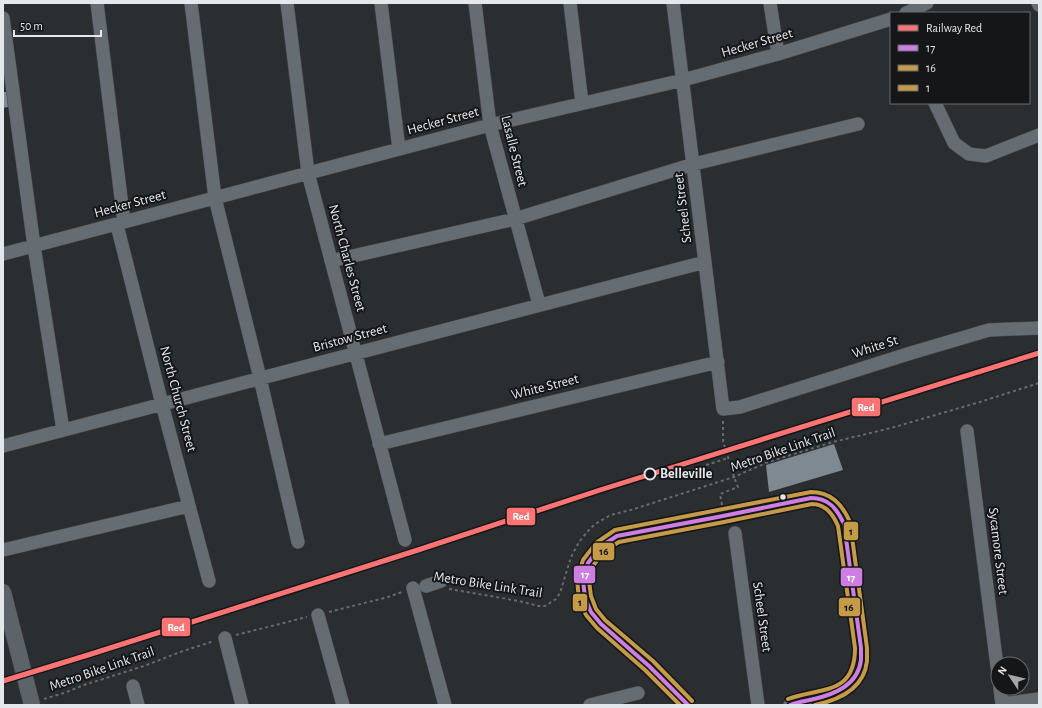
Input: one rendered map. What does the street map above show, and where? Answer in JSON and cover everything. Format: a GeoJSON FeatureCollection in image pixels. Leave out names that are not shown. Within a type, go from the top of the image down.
{"type":"FeatureCollection","features":[{"type":"Feature","properties":{"kind":"main road"},"geometry":{"type":"LineString","coordinates":[[3,592],[35,703]]}},
{"type":"Feature","properties":{"kind":"street","name":"North Church Street"},"geometry":{"type":"LineString","coordinates":[[97,3],[120,223],[162,404],[209,581]]}},
{"type":"Feature","properties":{"kind":"street"},"geometry":{"type":"LineString","coordinates":[[191,3],[215,198],[260,378],[298,542]]}},
{"type":"Feature","properties":{"kind":"street","name":"North Charles Street"},"geometry":{"type":"LineString","coordinates":[[287,3],[308,173],[405,540]]}},
{"type":"Feature","properties":{"kind":"street"},"geometry":{"type":"LineString","coordinates":[[381,3],[399,149]]}},
{"type":"Feature","properties":{"kind":"street","name":"Lasalle Street"},"geometry":{"type":"LineString","coordinates":[[475,3],[490,125],[539,304]]}},
{"type":"Feature","properties":{"kind":"street"},"geometry":{"type":"LineString","coordinates":[[570,3],[582,103]]}},
{"type":"Feature","properties":{"kind":"street","name":"Scheel Street"},"geometry":{"type":"LineString","coordinates":[[673,3],[724,408]]}},
{"type":"Feature","properties":{"kind":"street"},"geometry":{"type":"LineString","coordinates":[[770,3],[778,54]]}},
{"type":"Feature","properties":{"kind":"street"},"geometry":{"type":"LineString","coordinates":[[908,12],[927,3]]}},
{"type":"Feature","properties":{"kind":"street"},"geometry":{"type":"LineString","coordinates":[[3,18],[34,246],[62,430]]}},
{"type":"Feature","properties":{"kind":"street","name":"Hecker Street"},"geometry":{"type":"LineString","coordinates":[[3,254],[490,125],[683,80],[778,54],[890,19]]}},
{"type":"Feature","properties":{"kind":"street"},"geometry":{"type":"LineString","coordinates":[[935,104],[954,143],[969,154],[986,156],[1039,135]]}},
{"type":"Feature","properties":{"kind":"street"},"geometry":{"type":"LineString","coordinates":[[331,261],[516,219],[694,164],[858,124]]}},
{"type":"Feature","properties":{"kind":"street","name":"Bristow Street"},"geometry":{"type":"LineString","coordinates":[[3,446],[356,354],[539,304],[706,262]]}},
{"type":"Feature","properties":{"kind":"street","name":"White St"},"geometry":{"type":"LineString","coordinates":[[724,408],[740,407],[989,330],[1039,328]]}},
{"type":"Feature","properties":{"kind":"street","name":"White Street"},"geometry":{"type":"LineString","coordinates":[[379,444],[718,362]]}},
{"type":"Feature","properties":{"kind":"street","name":"Sycamore Street"},"geometry":{"type":"LineString","coordinates":[[967,432],[996,656]]}},
{"type":"Feature","properties":{"kind":"street"},"geometry":{"type":"LineString","coordinates":[[688,705],[649,666],[601,624],[591,612],[585,598],[583,580],[588,564],[600,547],[617,536],[811,498],[823,499],[832,505],[840,514],[844,524],[861,648],[861,661],[857,673],[851,682],[842,690],[833,694],[790,705]]}},
{"type":"Feature","properties":{"kind":"street"},"geometry":{"type":"LineString","coordinates":[[3,550],[189,506]]}},
{"type":"Feature","properties":{"kind":"street","name":"Scheel Street"},"geometry":{"type":"LineString","coordinates":[[735,533],[758,705]]}},
{"type":"Feature","properties":{"kind":"street"},"geometry":{"type":"LineString","coordinates":[[444,585],[420,587],[445,705]]}},
{"type":"Feature","properties":{"kind":"street"},"geometry":{"type":"LineString","coordinates":[[318,614],[343,705]]}},
{"type":"Feature","properties":{"kind":"street"},"geometry":{"type":"LineString","coordinates":[[225,638],[242,705]]}},
{"type":"Feature","properties":{"kind":"street"},"geometry":{"type":"LineString","coordinates":[[132,686],[138,705]]}},
{"type":"Feature","properties":{"kind":"street"},"geometry":{"type":"LineString","coordinates":[[590,705],[638,693]]}},
{"type":"Feature","properties":{"kind":"street"},"geometry":{"type":"LineString","coordinates":[[1002,704],[1039,700]]}},
{"type":"Feature","properties":{"kind":"path","name":"Metro Bike Link Trail"},"geometry":{"type":"LineString","coordinates":[[444,585],[538,606],[545,606],[556,599],[560,593],[571,557],[579,542],[595,524],[611,515],[734,477],[768,462],[826,444],[898,426],[1039,383]]}},
{"type":"Feature","properties":{"kind":"path"},"geometry":{"type":"LineString","coordinates":[[724,408],[723,441],[730,465]]}},
{"type":"Feature","properties":{"kind":"path"},"geometry":{"type":"LineString","coordinates":[[706,465],[728,458]]}},
{"type":"Feature","properties":{"kind":"path","name":"Metro Bike Link Trail"},"geometry":{"type":"LineString","coordinates":[[35,703],[84,685],[144,666],[183,651],[225,638],[388,597],[420,587]]}},
{"type":"Feature","properties":{"kind":"building"},"geometry":{"type":"Polygon","coordinates":[[[3,92],[7,92],[8,107],[3,108],[3,92]]]}},
{"type":"Feature","properties":{"kind":"building"},"geometry":{"type":"Polygon","coordinates":[[[834,444],[843,470],[769,492],[766,465],[834,444]]]}},
{"type":"Feature","properties":{"kind":"rail line","name":"Red"},"geometry":{"type":"LineString","coordinates":[[3,681],[418,550],[600,490],[1039,353]]}},
{"type":"Feature","properties":{"kind":"transit line","name":"1"},"geometry":{"type":"LineString","coordinates":[[680,705],[645,670],[597,628],[586,615],[579,600],[577,579],[583,560],[596,543],[615,530],[811,492],[824,494],[835,500],[850,522],[867,648],[865,671],[856,686],[849,692],[833,700],[815,705]]}},
{"type":"Feature","properties":{"kind":"transit line","name":"17"},"geometry":{"type":"LineString","coordinates":[[688,705],[649,666],[601,624],[591,612],[585,598],[583,580],[588,563],[600,547],[617,536],[811,498],[823,500],[832,505],[844,524],[861,648],[861,660],[859,669],[855,676],[844,687],[822,697],[790,705]]}},
{"type":"Feature","properties":{"kind":"transit line","name":"16"},"geometry":{"type":"LineString","coordinates":[[692,701],[653,661],[605,620],[596,609],[591,596],[589,581],[593,566],[604,551],[619,542],[817,504],[828,510],[838,526],[855,648],[853,663],[849,675],[834,687],[788,699]]}},
{"type":"Feature","properties":{"kind":"place","name":"Belleville"},"geometry":{"type":"Point","coordinates":[650,474]}}]}
